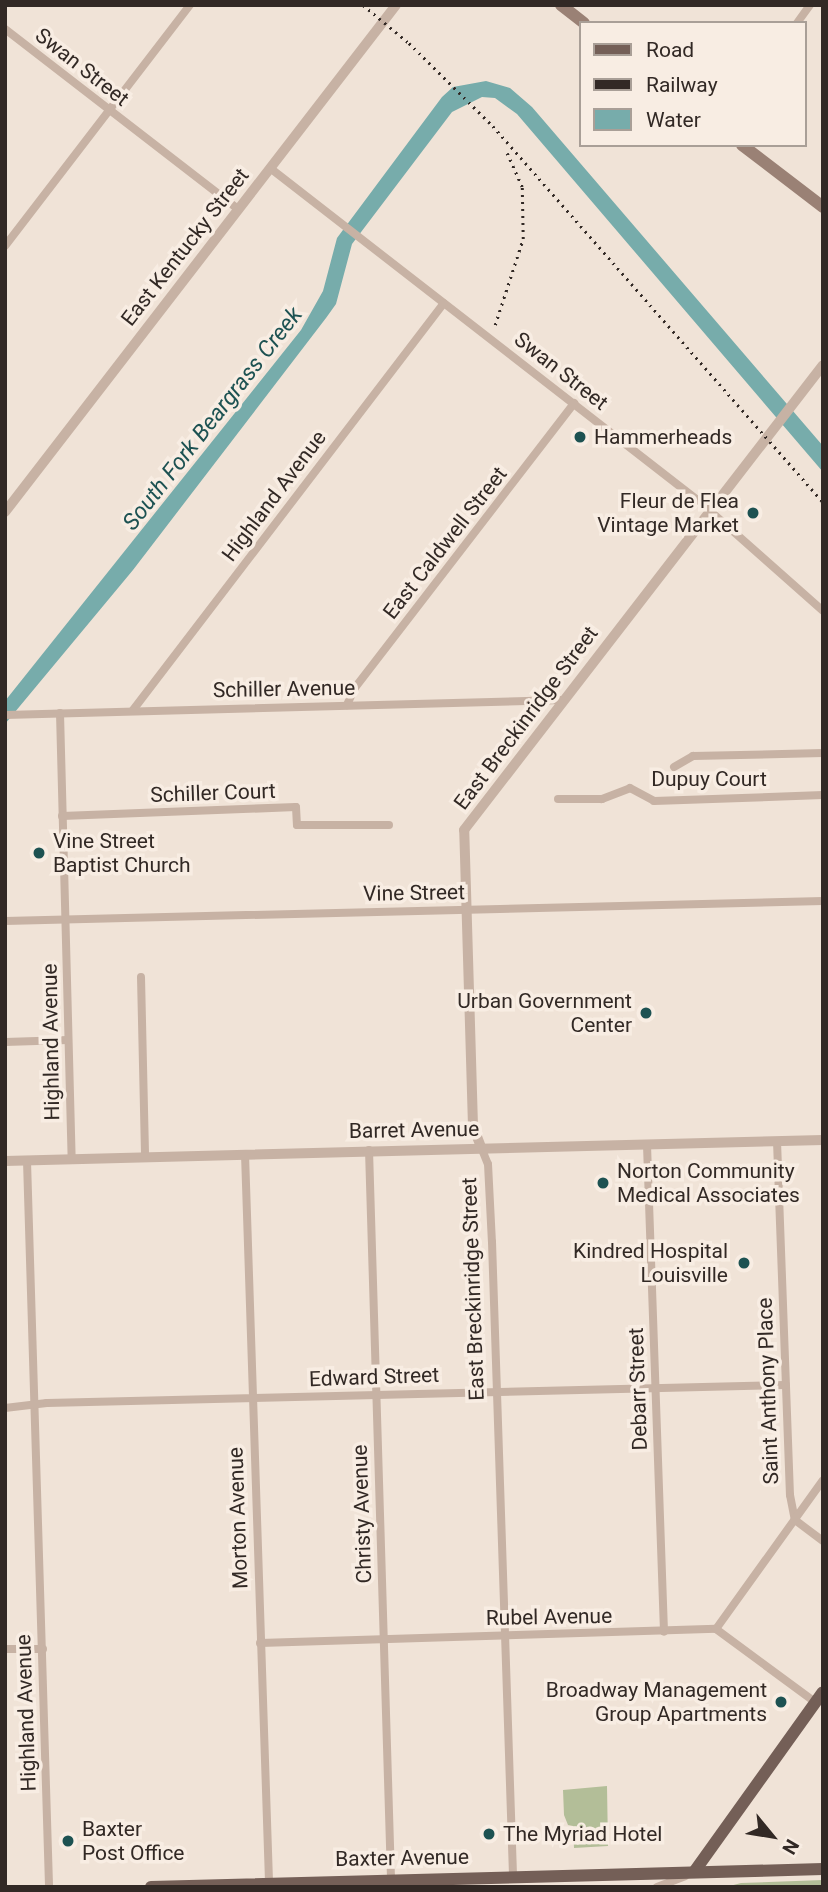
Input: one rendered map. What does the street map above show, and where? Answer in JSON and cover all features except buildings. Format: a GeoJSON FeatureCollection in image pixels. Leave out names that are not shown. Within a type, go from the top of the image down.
{"type":"FeatureCollection","features":[{"type":"Feature","properties":{"kind":"main road"},"geometry":{"type":"LineString","coordinates":[[561,5],[581,21]]}},
{"type":"Feature","properties":{"kind":"main road"},"geometry":{"type":"LineString","coordinates":[[745,147],[823,207]]}},
{"type":"Feature","properties":{"kind":"main road"},"geometry":{"type":"LineString","coordinates":[[694,1872],[819,1697]]}},
{"type":"Feature","properties":{"kind":"main road","name":"Baxter Avenue"},"geometry":{"type":"LineString","coordinates":[[150,1887],[391,1877],[567,1877],[823,1869]]}},
{"type":"Feature","properties":{"kind":"main road"},"geometry":{"type":"LineString","coordinates":[[567,1877],[597,1887]]}},
{"type":"Feature","properties":{"kind":"street"},"geometry":{"type":"LineString","coordinates":[[5,246],[190,5]]}},
{"type":"Feature","properties":{"kind":"street","name":"East Kentucky Street"},"geometry":{"type":"LineString","coordinates":[[5,512],[396,5]]}},
{"type":"Feature","properties":{"kind":"street"},"geometry":{"type":"LineString","coordinates":[[798,21],[810,5]]}},
{"type":"Feature","properties":{"kind":"street","name":"Swan Street"},"geometry":{"type":"LineString","coordinates":[[5,29],[238,209]]}},
{"type":"Feature","properties":{"kind":"street","name":"Swan Street"},"geometry":{"type":"LineString","coordinates":[[270,168],[709,510],[823,611]]}},
{"type":"Feature","properties":{"kind":"street","name":"Highland Avenue"},"geometry":{"type":"LineString","coordinates":[[133,710],[444,303]]}},
{"type":"Feature","properties":{"kind":"street","name":"East Breckinridge Street"},"geometry":{"type":"LineString","coordinates":[[513,1875],[488,1164],[473,1126],[464,830],[823,365]]}},
{"type":"Feature","properties":{"kind":"street","name":"East Caldwell Street"},"geometry":{"type":"LineString","coordinates":[[347,705],[354,690],[574,403]]}},
{"type":"Feature","properties":{"kind":"street","name":"Schiller Avenue"},"geometry":{"type":"LineString","coordinates":[[5,715],[563,701]]}},
{"type":"Feature","properties":{"kind":"street","name":"Highland Avenue"},"geometry":{"type":"LineString","coordinates":[[60,713],[72,1160]]}},
{"type":"Feature","properties":{"kind":"street"},"geometry":{"type":"LineString","coordinates":[[674,767],[693,756],[823,753]]}},
{"type":"Feature","properties":{"kind":"street","name":"Dupuy Court"},"geometry":{"type":"LineString","coordinates":[[558,799],[602,799],[630,788],[653,801],[823,795]]}},
{"type":"Feature","properties":{"kind":"street","name":"Schiller Court"},"geometry":{"type":"LineString","coordinates":[[62,816],[296,807],[297,825],[389,825]]}},
{"type":"Feature","properties":{"kind":"street","name":"Vine Street"},"geometry":{"type":"LineString","coordinates":[[5,922],[823,901]]}},
{"type":"Feature","properties":{"kind":"street"},"geometry":{"type":"LineString","coordinates":[[141,977],[145,1158]]}},
{"type":"Feature","properties":{"kind":"street"},"geometry":{"type":"LineString","coordinates":[[5,1042],[68,1040]]}},
{"type":"Feature","properties":{"kind":"street","name":"Barret Avenue"},"geometry":{"type":"LineString","coordinates":[[5,1161],[823,1140]]}},
{"type":"Feature","properties":{"kind":"street","name":"Saint Anthony Place"},"geometry":{"type":"LineString","coordinates":[[777,1141],[786,1385],[795,1520]]}},
{"type":"Feature","properties":{"kind":"street","name":"Debarr Street"},"geometry":{"type":"LineString","coordinates":[[647,1145],[664,1632]]}},
{"type":"Feature","properties":{"kind":"street","name":"Christy Avenue"},"geometry":{"type":"LineString","coordinates":[[369,1150],[391,1877]]}},
{"type":"Feature","properties":{"kind":"street","name":"Morton Avenue"},"geometry":{"type":"LineString","coordinates":[[245,1154],[269,1881]]}},
{"type":"Feature","properties":{"kind":"street","name":"Highland Avenue"},"geometry":{"type":"LineString","coordinates":[[27,1161],[49,1887]]}},
{"type":"Feature","properties":{"kind":"street","name":"Edward Street"},"geometry":{"type":"LineString","coordinates":[[5,1408],[252,1397],[786,1385]]}},
{"type":"Feature","properties":{"kind":"street"},"geometry":{"type":"LineString","coordinates":[[819,1697],[716,1629],[823,1480]]}},
{"type":"Feature","properties":{"kind":"street"},"geometry":{"type":"LineString","coordinates":[[795,1520],[823,1541]]}},
{"type":"Feature","properties":{"kind":"street","name":"Rubel Avenue"},"geometry":{"type":"LineString","coordinates":[[260,1643],[716,1629]]}},
{"type":"Feature","properties":{"kind":"street"},"geometry":{"type":"LineString","coordinates":[[5,1649],[43,1649]]}},
{"type":"Feature","properties":{"kind":"street"},"geometry":{"type":"LineString","coordinates":[[657,1887],[694,1872]]}},
{"type":"Feature","properties":{"kind":"green space"},"geometry":{"type":"Polygon","coordinates":[[[607,1786],[608,1846],[574,1848],[573,1826],[568,1825],[564,1815],[563,1790],[607,1786]]]}},
{"type":"Feature","properties":{"kind":"green space"},"geometry":{"type":"Polygon","coordinates":[[[823,1880],[823,1887],[726,1887],[741,1883],[823,1880]]]}},
{"type":"Feature","properties":{"kind":"water","name":"South Fork Beargrass Creek"},"geometry":{"type":"Polygon","coordinates":[[[486,81],[510,88],[532,107],[823,446],[823,472],[517,114],[495,98],[482,97],[452,112],[352,244],[336,304],[326,318],[133,570],[5,724],[5,701],[301,330],[323,291],[337,238],[442,97],[453,87],[486,81]]]}},
{"type":"Feature","properties":{"kind":"railway"},"geometry":{"type":"LineString","coordinates":[[363,5],[409,43],[493,126],[823,502]]}},
{"type":"Feature","properties":{"kind":"railway"},"geometry":{"type":"LineString","coordinates":[[495,325],[523,239],[522,187],[507,153]]}},
{"type":"Feature","properties":{"kind":"place","name":"Hammerheads"},"geometry":{"type":"Point","coordinates":[580,437]}},
{"type":"Feature","properties":{"kind":"place","name":"Fleur de Flea Vintage Market"},"geometry":{"type":"Point","coordinates":[753,513]}},
{"type":"Feature","properties":{"kind":"place","name":"Vine Street Baptist Church"},"geometry":{"type":"Point","coordinates":[39,853]}},
{"type":"Feature","properties":{"kind":"place","name":"Urban Government Center"},"geometry":{"type":"Point","coordinates":[646,1013]}},
{"type":"Feature","properties":{"kind":"place","name":"Norton Community Medical Associates"},"geometry":{"type":"Point","coordinates":[603,1183]}},
{"type":"Feature","properties":{"kind":"place","name":"Kindred Hospital Louisville"},"geometry":{"type":"Point","coordinates":[744,1263]}},
{"type":"Feature","properties":{"kind":"place","name":"Broadway Management Group Apartments"},"geometry":{"type":"Point","coordinates":[781,1702]}},
{"type":"Feature","properties":{"kind":"place","name":"The Myriad Hotel"},"geometry":{"type":"Point","coordinates":[489,1834]}},
{"type":"Feature","properties":{"kind":"place","name":"Baxter Post Office"},"geometry":{"type":"Point","coordinates":[68,1841]}}]}
